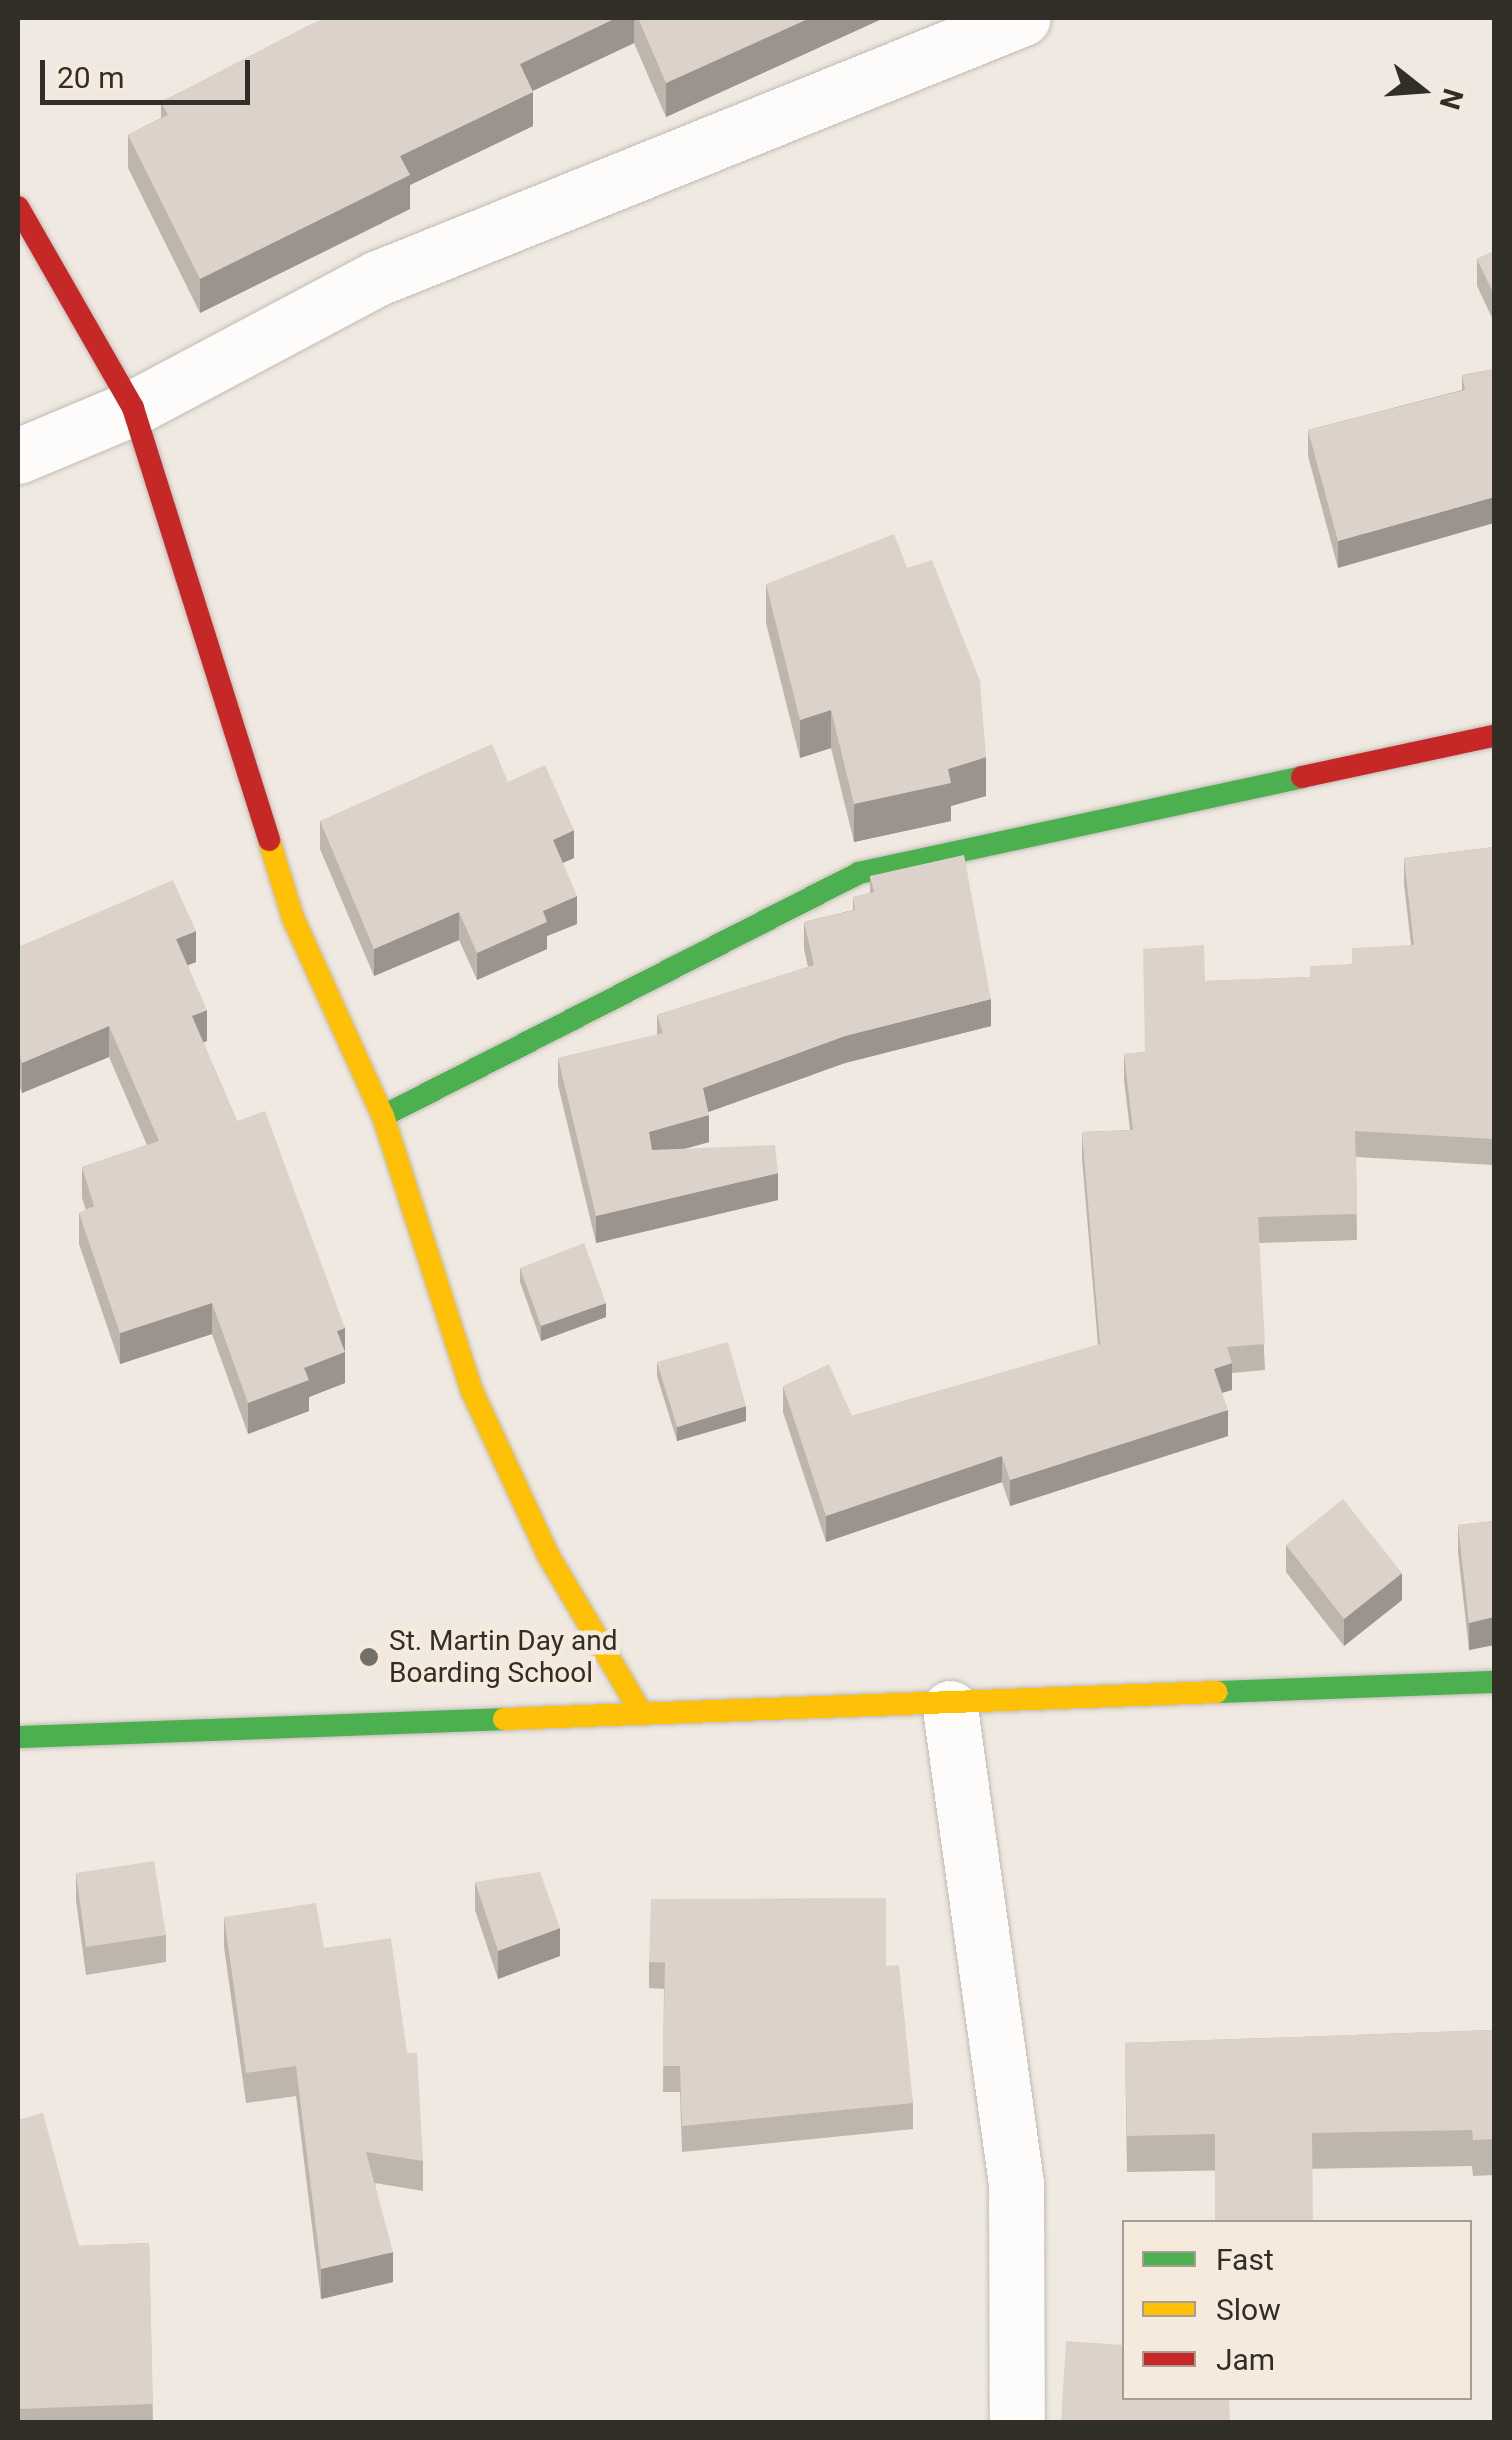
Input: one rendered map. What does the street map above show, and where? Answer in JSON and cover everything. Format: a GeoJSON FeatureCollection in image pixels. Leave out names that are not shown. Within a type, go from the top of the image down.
{"type":"FeatureCollection","features":[{"type":"Feature","properties":{"kind":"street"},"geometry":{"type":"LineString","coordinates":[[18,456],[133,408],[378,278],[1023,18]]}},
{"type":"Feature","properties":{"kind":"street"},"geometry":{"type":"LineString","coordinates":[[18,207],[133,408],[293,918],[383,1116],[472,1391],[548,1555],[642,1714]]}},
{"type":"Feature","properties":{"kind":"street"},"geometry":{"type":"LineString","coordinates":[[383,1116],[859,874],[1494,736]]}},
{"type":"Feature","properties":{"kind":"street"},"geometry":{"type":"LineString","coordinates":[[18,1737],[642,1714],[950,1708],[1494,1682]]}},
{"type":"Feature","properties":{"kind":"street"},"geometry":{"type":"LineString","coordinates":[[950,1708],[1016,2183],[1018,2422]]}},
{"type":"Feature","properties":{"kind":"building"},"geometry":{"type":"Polygon","coordinates":[[[327,18],[616,18],[520,64],[533,92],[400,156],[410,175],[200,279],[128,135],[168,115],[161,102],[327,18]]]}},
{"type":"Feature","properties":{"kind":"building"},"geometry":{"type":"Polygon","coordinates":[[[638,18],[810,18],[666,83],[638,18]]]}},
{"type":"Feature","properties":{"kind":"building"},"geometry":{"type":"Polygon","coordinates":[[[1494,251],[1494,295],[1477,259],[1494,251]]]}},
{"type":"Feature","properties":{"kind":"building"},"geometry":{"type":"Polygon","coordinates":[[[1494,369],[1494,497],[1338,541],[1308,430],[1465,390],[1462,375],[1494,369]]]}},
{"type":"Feature","properties":{"kind":"building"},"geometry":{"type":"Polygon","coordinates":[[[894,534],[907,568],[932,560],[980,681],[986,757],[948,769],[951,783],[854,804],[831,710],[800,720],[766,584],[894,534]]]}},
{"type":"Feature","properties":{"kind":"building"},"geometry":{"type":"Polygon","coordinates":[[[492,744],[508,782],[545,765],[574,830],[553,840],[577,896],[543,911],[547,922],[477,953],[459,912],[374,949],[320,821],[492,744]]]}},
{"type":"Feature","properties":{"kind":"building"},"geometry":{"type":"Polygon","coordinates":[[[1494,847],[1494,1139],[1355,1131],[1357,1214],[1258,1217],[1265,1344],[1227,1347],[1232,1363],[1214,1369],[1228,1410],[1010,1480],[1002,1456],[826,1516],[783,1386],[829,1364],[852,1416],[1100,1344],[1082,1132],[1133,1130],[1124,1054],[1145,1052],[1143,949],[1204,945],[1205,981],[1310,977],[1310,966],[1352,964],[1352,948],[1414,945],[1404,858],[1494,847]]]}},
{"type":"Feature","properties":{"kind":"building"},"geometry":{"type":"Polygon","coordinates":[[[964,855],[991,999],[845,1036],[703,1088],[709,1115],[649,1132],[652,1150],[775,1145],[778,1173],[596,1216],[558,1058],[663,1033],[657,1015],[814,965],[804,922],[855,910],[853,897],[874,892],[870,876],[964,855]]]}},
{"type":"Feature","properties":{"kind":"building"},"geometry":{"type":"Polygon","coordinates":[[[173,880],[196,931],[176,939],[207,1010],[192,1016],[237,1121],[265,1111],[345,1328],[337,1331],[345,1352],[304,1368],[309,1380],[248,1403],[212,1303],[120,1333],[79,1213],[94,1206],[82,1167],[159,1141],[109,1026],[22,1063],[18,1051],[18,947],[173,880]]]}},
{"type":"Feature","properties":{"kind":"building"},"geometry":{"type":"Polygon","coordinates":[[[584,1243],[606,1303],[541,1326],[520,1268],[584,1243]]]}},
{"type":"Feature","properties":{"kind":"building"},"geometry":{"type":"Polygon","coordinates":[[[728,1342],[746,1406],[677,1427],[657,1362],[728,1342]]]}},
{"type":"Feature","properties":{"kind":"building"},"geometry":{"type":"Polygon","coordinates":[[[1343,1499],[1402,1573],[1344,1619],[1286,1545],[1343,1499]]]}},
{"type":"Feature","properties":{"kind":"building"},"geometry":{"type":"Polygon","coordinates":[[[1494,1521],[1494,1617],[1469,1623],[1458,1525],[1494,1521]]]}},
{"type":"Feature","properties":{"kind":"building"},"geometry":{"type":"Polygon","coordinates":[[[154,1861],[166,1935],[86,1947],[76,1873],[154,1861]]]}},
{"type":"Feature","properties":{"kind":"building"},"geometry":{"type":"Polygon","coordinates":[[[540,1872],[560,1928],[498,1951],[475,1882],[540,1872]]]}},
{"type":"Feature","properties":{"kind":"building"},"geometry":{"type":"Polygon","coordinates":[[[886,1898],[886,1966],[899,1965],[913,2103],[682,2126],[680,2066],[663,2066],[665,1962],[649,1962],[651,1899],[886,1898]]]}},
{"type":"Feature","properties":{"kind":"building"},"geometry":{"type":"Polygon","coordinates":[[[316,1903],[324,1948],[391,1938],[407,2053],[417,2053],[423,2161],[366,2152],[393,2252],[321,2269],[296,2066],[246,2073],[224,1917],[316,1903]]]}},
{"type":"Feature","properties":{"kind":"building"},"geometry":{"type":"Polygon","coordinates":[[[1494,2030],[1494,2139],[1473,2140],[1472,2130],[1312,2133],[1313,2220],[1215,2220],[1215,2134],[1127,2136],[1125,2043],[1494,2030]]]}},
{"type":"Feature","properties":{"kind":"building"},"geometry":{"type":"Polygon","coordinates":[[[43,2113],[79,2246],[149,2243],[153,2404],[18,2409],[18,2120],[43,2113]]]}},
{"type":"Feature","properties":{"kind":"building"},"geometry":{"type":"Polygon","coordinates":[[[1066,2341],[1122,2345],[1122,2400],[1229,2400],[1230,2422],[1061,2422],[1066,2341]]]}},
{"type":"Feature","properties":{"kind":"traffic: fast"},"geometry":{"type":"LineString","coordinates":[[383,1116],[859,873],[1302,777]]}},
{"type":"Feature","properties":{"kind":"traffic: fast"},"geometry":{"type":"LineString","coordinates":[[1216,1692],[1494,1682]]}},
{"type":"Feature","properties":{"kind":"traffic: fast"},"geometry":{"type":"LineString","coordinates":[[18,1737],[504,1719]]}},
{"type":"Feature","properties":{"kind":"traffic: slow"},"geometry":{"type":"LineString","coordinates":[[269,840],[293,918],[383,1116],[472,1391],[548,1555],[642,1714]]}},
{"type":"Feature","properties":{"kind":"traffic: slow"},"geometry":{"type":"LineString","coordinates":[[504,1719],[1216,1692]]}},
{"type":"Feature","properties":{"kind":"traffic: jam"},"geometry":{"type":"LineString","coordinates":[[18,207],[133,408],[269,840]]}},
{"type":"Feature","properties":{"kind":"traffic: jam"},"geometry":{"type":"LineString","coordinates":[[1302,777],[1494,736]]}},
{"type":"Feature","properties":{"kind":"place","name":"St. Martin Day and Boarding School"},"geometry":{"type":"Point","coordinates":[369,1657]}}]}
